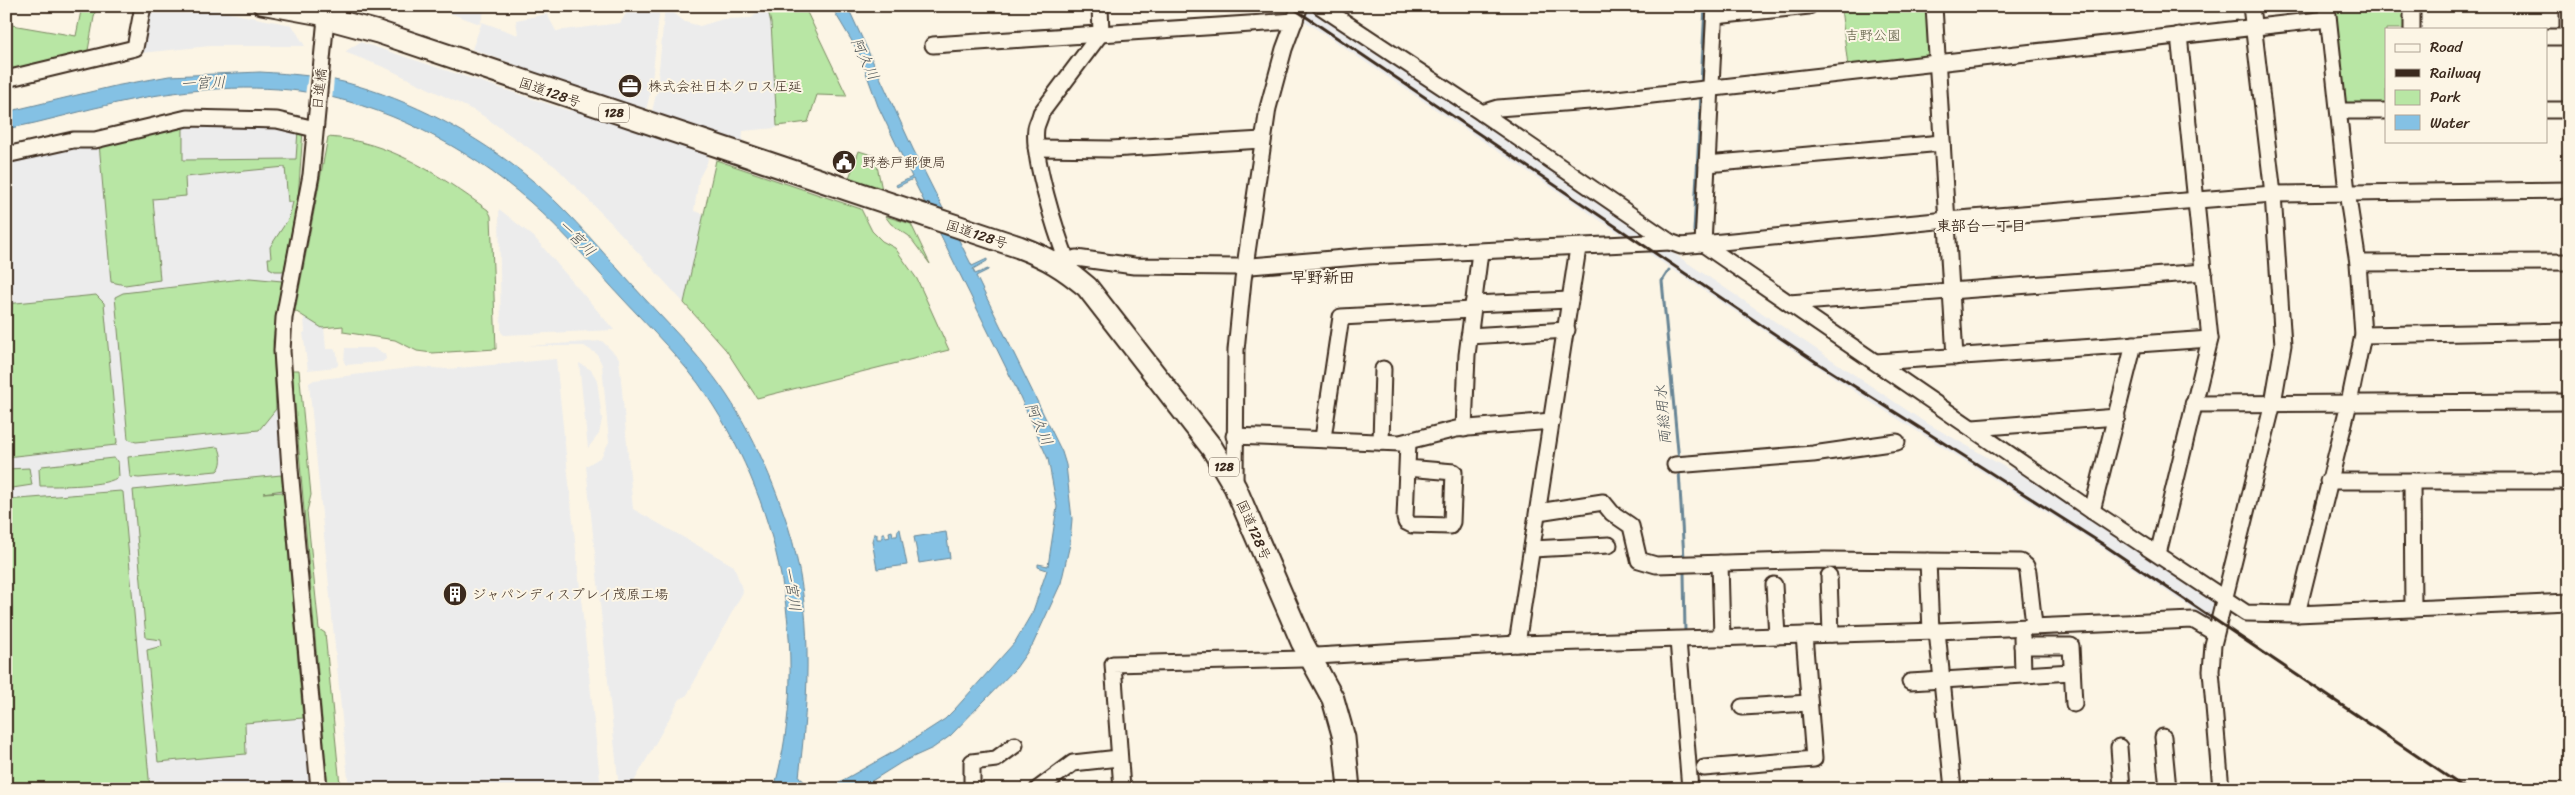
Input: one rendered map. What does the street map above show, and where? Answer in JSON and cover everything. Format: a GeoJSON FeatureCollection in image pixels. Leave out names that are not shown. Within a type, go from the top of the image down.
{"type":"FeatureCollection","features":[{"type":"Feature","properties":{"kind":"highway","name":"国道128号"},"geometry":{"type":"LineString","coordinates":[[326,12],[378,32],[1065,264],[1093,294],[1212,448],[1235,487],[1294,624],[1330,690],[1340,716],[1349,789]]}},
{"type":"Feature","properties":{"kind":"street"},"geometry":{"type":"LineString","coordinates":[[6,78],[135,48],[142,6]]}},
{"type":"Feature","properties":{"kind":"street"},"geometry":{"type":"LineString","coordinates":[[261,6],[326,12]]}},
{"type":"Feature","properties":{"kind":"street"},"geometry":{"type":"LineString","coordinates":[[1100,6],[1101,33],[1042,114],[1036,127],[1036,148],[1065,264],[1076,258],[1134,266],[1245,267],[1368,256],[1578,248],[1670,242]]}},
{"type":"Feature","properties":{"kind":"street"},"geometry":{"type":"LineString","coordinates":[[1235,487],[1234,436],[1237,324],[1262,140],[1275,78],[1300,6]]}},
{"type":"Feature","properties":{"kind":"street"},"geometry":{"type":"LineString","coordinates":[[1320,6],[1482,113],[1670,242],[1681,246],[1947,220],[2273,194],[2569,190]]}},
{"type":"Feature","properties":{"kind":"street"},"geometry":{"type":"LineString","coordinates":[[1703,244],[1715,11],[1809,6]]}},
{"type":"Feature","properties":{"kind":"street"},"geometry":{"type":"LineString","coordinates":[[1934,6],[1955,357]]}},
{"type":"Feature","properties":{"kind":"street"},"geometry":{"type":"LineString","coordinates":[[2221,789],[2211,671],[2215,633],[2273,403],[2283,345],[2273,194],[2251,6]]}},
{"type":"Feature","properties":{"kind":"street"},"geometry":{"type":"LineString","coordinates":[[2412,6],[2412,28]]}},
{"type":"Feature","properties":{"kind":"street"},"geometry":{"type":"LineString","coordinates":[[2548,37],[2568,37],[2568,6]]}},
{"type":"Feature","properties":{"kind":"street","name":"日進橋"},"geometry":{"type":"LineString","coordinates":[[319,789],[289,460],[282,351],[284,318],[311,175],[326,12]]}},
{"type":"Feature","properties":{"kind":"street"},"geometry":{"type":"LineString","coordinates":[[1482,113],[1498,108],[1573,103],[2253,27],[2327,12],[2340,111],[2347,192],[2358,264],[2362,335],[2348,403],[2297,614]]}},
{"type":"Feature","properties":{"kind":"street"},"geometry":{"type":"LineString","coordinates":[[933,45],[1295,21]]}},
{"type":"Feature","properties":{"kind":"street"},"geometry":{"type":"LineString","coordinates":[[2158,554],[2210,339],[2179,35]]}},
{"type":"Feature","properties":{"kind":"street"},"geometry":{"type":"LineString","coordinates":[[2548,110],[2569,110]]}},
{"type":"Feature","properties":{"kind":"street"},"geometry":{"type":"LineString","coordinates":[[2340,111],[2385,111]]}},
{"type":"Feature","properties":{"kind":"street"},"geometry":{"type":"LineString","coordinates":[[6,155],[72,140],[95,140],[187,118],[277,120],[316,127]]}},
{"type":"Feature","properties":{"kind":"street"},"geometry":{"type":"LineString","coordinates":[[1036,148],[1111,149],[1262,140]]}},
{"type":"Feature","properties":{"kind":"street"},"geometry":{"type":"LineString","coordinates":[[1708,164],[1942,143]]}},
{"type":"Feature","properties":{"kind":"street"},"geometry":{"type":"LineString","coordinates":[[1703,244],[2092,511],[2246,613],[2297,614],[2569,602]]}},
{"type":"Feature","properties":{"kind":"street"},"geometry":{"type":"LineString","coordinates":[[1517,644],[1578,248]]}},
{"type":"Feature","properties":{"kind":"street"},"geometry":{"type":"LineString","coordinates":[[1464,428],[1469,336],[1480,252]]}},
{"type":"Feature","properties":{"kind":"street"},"geometry":{"type":"LineString","coordinates":[[2358,264],[2569,262]]}},
{"type":"Feature","properties":{"kind":"street"},"geometry":{"type":"LineString","coordinates":[[1789,303],[2204,272]]}},
{"type":"Feature","properties":{"kind":"street"},"geometry":{"type":"LineString","coordinates":[[1324,438],[1341,317],[1570,300]]}},
{"type":"Feature","properties":{"kind":"street"},"geometry":{"type":"LineString","coordinates":[[1469,336],[1566,330]]}},
{"type":"Feature","properties":{"kind":"street"},"geometry":{"type":"LineString","coordinates":[[2362,335],[2569,331]]}},
{"type":"Feature","properties":{"kind":"street"},"geometry":{"type":"LineString","coordinates":[[1876,362],[2210,339]]}},
{"type":"Feature","properties":{"kind":"street"},"geometry":{"type":"LineString","coordinates":[[2092,511],[2134,344]]}},
{"type":"Feature","properties":{"kind":"street"},"geometry":{"type":"LineString","coordinates":[[1381,442],[1383,369]]}},
{"type":"Feature","properties":{"kind":"street"},"geometry":{"type":"LineString","coordinates":[[2193,404],[2569,402]]}},
{"type":"Feature","properties":{"kind":"street"},"geometry":{"type":"LineString","coordinates":[[1973,428],[2117,417]]}},
{"type":"Feature","properties":{"kind":"street"},"geometry":{"type":"LineString","coordinates":[[1234,436],[1408,442],[1464,428],[1552,421]]}},
{"type":"Feature","properties":{"kind":"street"},"geometry":{"type":"LineString","coordinates":[[1407,468],[1454,472],[1452,522],[1450,526],[1412,525],[1406,522],[1407,468],[1408,442]]}},
{"type":"Feature","properties":{"kind":"street"},"geometry":{"type":"LineString","coordinates":[[1678,465],[1813,454],[1897,442]]}},
{"type":"Feature","properties":{"kind":"street"},"geometry":{"type":"LineString","coordinates":[[2328,481],[2569,481]]}},
{"type":"Feature","properties":{"kind":"street"},"geometry":{"type":"LineString","coordinates":[[2412,481],[2413,609]]}},
{"type":"Feature","properties":{"kind":"street"},"geometry":{"type":"LineString","coordinates":[[1538,512],[1603,502],[1631,526],[1639,560],[1656,565],[1825,560],[2020,562],[2026,566],[2028,572],[2028,625],[2022,646],[2022,674]]}},
{"type":"Feature","properties":{"kind":"street"},"geometry":{"type":"LineString","coordinates":[[1532,549],[1610,545]]}},
{"type":"Feature","properties":{"kind":"street"},"geometry":{"type":"LineString","coordinates":[[1928,561],[1952,789]]}},
{"type":"Feature","properties":{"kind":"street"},"geometry":{"type":"LineString","coordinates":[[1720,563],[1722,638]]}},
{"type":"Feature","properties":{"kind":"street"},"geometry":{"type":"LineString","coordinates":[[1829,576],[1831,634]]}},
{"type":"Feature","properties":{"kind":"street"},"geometry":{"type":"LineString","coordinates":[[1774,585],[1777,636]]}},
{"type":"Feature","properties":{"kind":"street"},"geometry":{"type":"LineString","coordinates":[[1122,789],[1113,664],[1311,658],[1517,644],[1934,631],[2028,625],[2193,620],[2215,633]]}},
{"type":"Feature","properties":{"kind":"street"},"geometry":{"type":"LineString","coordinates":[[1704,768],[1814,759],[1804,635]]}},
{"type":"Feature","properties":{"kind":"street"},"geometry":{"type":"LineString","coordinates":[[1678,640],[1690,789]]}},
{"type":"Feature","properties":{"kind":"street"},"geometry":{"type":"LineString","coordinates":[[2022,646],[2071,646],[2074,704]]}},
{"type":"Feature","properties":{"kind":"street"},"geometry":{"type":"LineString","coordinates":[[1910,682],[2072,672]]}},
{"type":"Feature","properties":{"kind":"street"},"geometry":{"type":"LineString","coordinates":[[1742,707],[1809,703]]}},
{"type":"Feature","properties":{"kind":"street"},"geometry":{"type":"LineString","coordinates":[[2163,738],[2168,789]]}},
{"type":"Feature","properties":{"kind":"street"},"geometry":{"type":"LineString","coordinates":[[972,789],[965,761],[996,759],[1015,745]]}},
{"type":"Feature","properties":{"kind":"street"},"geometry":{"type":"LineString","coordinates":[[2119,747],[2122,789]]}},
{"type":"Feature","properties":{"kind":"street"},"geometry":{"type":"LineString","coordinates":[[1038,789],[1073,763],[1120,758]]}},
{"type":"Feature","properties":{"kind":"shaded area"},"geometry":{"type":"Polygon","coordinates":[[[148,6],[194,6],[292,25],[305,46],[210,46],[140,53],[148,6]]]}},
{"type":"Feature","properties":{"kind":"shaded area"},"geometry":{"type":"Polygon","coordinates":[[[431,6],[465,6],[473,9],[474,6],[486,6],[480,24],[431,6]]]}},
{"type":"Feature","properties":{"kind":"shaded area"},"geometry":{"type":"Polygon","coordinates":[[[631,6],[660,6],[651,90],[645,114],[524,74],[524,68],[472,49],[482,22],[518,35],[516,20],[547,14],[556,31],[620,23],[631,6]]]}},
{"type":"Feature","properties":{"kind":"shaded area"},"geometry":{"type":"Polygon","coordinates":[[[665,6],[685,22],[700,26],[723,19],[752,18],[764,6],[767,6],[771,23],[777,128],[743,131],[742,145],[651,116],[657,90],[665,6]]]}},
{"type":"Feature","properties":{"kind":"shaded area"},"geometry":{"type":"Polygon","coordinates":[[[1308,7],[1655,241],[1632,242],[1303,20],[1308,7]]]}},
{"type":"Feature","properties":{"kind":"shaded area"},"geometry":{"type":"Polygon","coordinates":[[[360,42],[570,111],[571,108],[709,153],[707,163],[699,178],[694,211],[704,214],[684,303],[612,224],[556,167],[479,113],[386,68],[347,53],[346,51],[360,42]]]}},
{"type":"Feature","properties":{"kind":"shaded area"},"geometry":{"type":"Polygon","coordinates":[[[183,122],[248,123],[303,131],[298,198],[277,305],[273,357],[310,789],[6,789],[6,159],[183,122]]]}},
{"type":"Feature","properties":{"kind":"shaded area"},"geometry":{"type":"Polygon","coordinates":[[[499,209],[534,237],[614,330],[504,335],[501,332],[499,209]]]}},
{"type":"Feature","properties":{"kind":"shaded area"},"geometry":{"type":"Polygon","coordinates":[[[1661,245],[1923,421],[2010,470],[2015,463],[2217,603],[2212,622],[2100,546],[1866,399],[1639,247],[1661,245]]]}},
{"type":"Feature","properties":{"kind":"shaded area"},"geometry":{"type":"Polygon","coordinates":[[[304,317],[324,327],[326,349],[334,349],[337,353],[338,365],[336,367],[308,370],[303,333],[305,332],[304,317]]]}},
{"type":"Feature","properties":{"kind":"shaded area"},"geometry":{"type":"Polygon","coordinates":[[[602,341],[619,358],[633,509],[734,566],[743,592],[687,695],[680,699],[630,789],[619,789],[586,466],[601,457],[609,442],[602,365],[597,354],[584,346],[527,346],[602,341]]]}},
{"type":"Feature","properties":{"kind":"shaded area"},"geometry":{"type":"Polygon","coordinates":[[[345,348],[373,348],[385,354],[386,359],[382,362],[346,365],[344,362],[345,348]]]}},
{"type":"Feature","properties":{"kind":"shaded area","name":"ジャパンディスプレイ茂原工場"},"geometry":{"type":"Polygon","coordinates":[[[556,359],[601,789],[349,789],[309,383],[314,380],[417,367],[447,369],[556,359]]]}},
{"type":"Feature","properties":{"kind":"shaded area"},"geometry":{"type":"Polygon","coordinates":[[[579,363],[591,370],[597,380],[602,419],[599,434],[588,448],[579,363]]]}},
{"type":"Feature","properties":{"kind":"green space"},"geometry":{"type":"Polygon","coordinates":[[[82,6],[96,6],[87,56],[6,75],[6,24],[76,36],[82,6]]]}},
{"type":"Feature","properties":{"kind":"green space"},"geometry":{"type":"Polygon","coordinates":[[[767,6],[804,6],[847,96],[817,95],[808,122],[777,126],[771,23],[767,6]]]}},
{"type":"Feature","properties":{"kind":"green space","name":"吉野公園"},"geometry":{"type":"Polygon","coordinates":[[[1854,6],[1928,6],[1930,58],[1848,67],[1841,8],[1854,6]]]}},
{"type":"Feature","properties":{"kind":"green space"},"geometry":{"type":"Polygon","coordinates":[[[2331,6],[2410,6],[2411,28],[2385,28],[2385,108],[2343,107],[2331,6]]]}},
{"type":"Feature","properties":{"kind":"green space"},"geometry":{"type":"Polygon","coordinates":[[[183,122],[183,160],[296,159],[298,130],[303,131],[298,198],[284,271],[275,271],[269,268],[268,258],[271,258],[270,247],[289,218],[293,202],[288,202],[285,167],[185,177],[186,196],[153,199],[160,280],[125,285],[111,282],[99,143],[183,122]]]}},
{"type":"Feature","properties":{"kind":"green space"},"geometry":{"type":"Polygon","coordinates":[[[328,137],[372,145],[413,162],[451,184],[488,210],[491,216],[496,349],[432,353],[417,351],[395,340],[343,332],[343,326],[322,328],[295,311],[328,137]]]}},
{"type":"Feature","properties":{"kind":"green space"},"geometry":{"type":"Polygon","coordinates":[[[859,151],[875,156],[882,190],[849,178],[859,151]]]}},
{"type":"Feature","properties":{"kind":"green space"},"geometry":{"type":"Polygon","coordinates":[[[716,160],[861,209],[872,231],[882,241],[895,248],[917,279],[949,350],[757,398],[726,350],[684,303],[716,160]]]}},
{"type":"Feature","properties":{"kind":"green space"},"geometry":{"type":"Polygon","coordinates":[[[885,216],[911,224],[930,264],[909,236],[891,224],[885,216]]]}},
{"type":"Feature","properties":{"kind":"green space"},"geometry":{"type":"Polygon","coordinates":[[[250,278],[282,281],[273,341],[276,409],[259,430],[136,442],[128,439],[115,297],[123,293],[250,278]]]}},
{"type":"Feature","properties":{"kind":"green space"},"geometry":{"type":"Polygon","coordinates":[[[96,295],[104,303],[116,445],[6,457],[6,304],[96,295]]]}},
{"type":"Feature","properties":{"kind":"green space"},"geometry":{"type":"Polygon","coordinates":[[[292,370],[299,370],[311,495],[307,511],[319,629],[325,633],[340,785],[337,785],[337,789],[328,789],[292,370]]]}},
{"type":"Feature","properties":{"kind":"green space"},"geometry":{"type":"Polygon","coordinates":[[[217,447],[220,451],[221,460],[217,471],[139,478],[130,477],[128,457],[217,447]]]}},
{"type":"Feature","properties":{"kind":"green space"},"geometry":{"type":"Polygon","coordinates":[[[113,458],[118,461],[119,476],[114,480],[82,485],[40,486],[39,469],[42,466],[113,458]]]}},
{"type":"Feature","properties":{"kind":"green space"},"geometry":{"type":"Polygon","coordinates":[[[29,468],[32,485],[6,489],[6,469],[29,468]]]}},
{"type":"Feature","properties":{"kind":"green space"},"geometry":{"type":"Polygon","coordinates":[[[281,475],[283,490],[263,493],[283,492],[303,718],[245,723],[246,754],[158,762],[147,650],[162,646],[161,640],[146,638],[133,490],[281,475]]]}},
{"type":"Feature","properties":{"kind":"green space"},"geometry":{"type":"Polygon","coordinates":[[[123,492],[150,789],[6,789],[6,500],[123,492]]]}},
{"type":"Feature","properties":{"kind":"water","name":"阿久川"},"geometry":{"type":"Polygon","coordinates":[[[831,6],[846,6],[851,14],[913,149],[972,266],[987,259],[987,261],[973,269],[975,274],[988,269],[976,276],[1062,452],[1066,465],[1072,519],[1070,544],[1061,583],[1033,644],[1016,668],[950,736],[933,748],[902,762],[859,789],[827,789],[897,750],[945,719],[1015,642],[1033,611],[1047,570],[1038,567],[1038,564],[1048,566],[1057,507],[1048,459],[1017,390],[913,179],[897,187],[896,185],[912,177],[878,106],[859,53],[831,6]]]}},
{"type":"Feature","properties":{"kind":"water","name":"一宮川"},"geometry":{"type":"Polygon","coordinates":[[[260,72],[334,80],[382,94],[430,114],[498,154],[539,186],[564,210],[681,337],[707,368],[733,404],[755,444],[781,505],[796,557],[806,619],[807,651],[805,715],[799,777],[806,783],[808,789],[774,789],[785,737],[790,684],[789,630],[781,578],[769,526],[750,476],[727,428],[688,370],[572,243],[530,202],[479,163],[451,145],[422,130],[362,106],[299,91],[233,88],[187,91],[106,105],[6,129],[6,112],[115,86],[169,76],[260,72]]]}},
{"type":"Feature","properties":{"kind":"water"},"geometry":{"type":"Polygon","coordinates":[[[900,529],[907,565],[877,569],[872,541],[874,534],[877,534],[877,539],[882,539],[882,533],[884,533],[886,538],[890,537],[889,532],[892,531],[893,536],[897,536],[900,529]]]}},
{"type":"Feature","properties":{"kind":"water"},"geometry":{"type":"Polygon","coordinates":[[[946,532],[950,558],[919,563],[914,537],[946,532]]]}},
{"type":"Feature","properties":{"kind":"pier"},"geometry":{"type":"Polygon","coordinates":[[[308,74],[334,78],[332,101],[305,95],[308,74]]]}},
{"type":"Feature","properties":{"kind":"waterway","name":"両総用水"},"geometry":{"type":"LineString","coordinates":[[1701,85],[1705,6]]}},
{"type":"Feature","properties":{"kind":"waterway","name":"両総用水"},"geometry":{"type":"LineString","coordinates":[[1694,231],[1701,95]]}},
{"type":"Feature","properties":{"kind":"waterway","name":"両総用水"},"geometry":{"type":"LineString","coordinates":[[1669,270],[1662,281],[1679,461]]}},
{"type":"Feature","properties":{"kind":"waterway","name":"両総用水"},"geometry":{"type":"LineString","coordinates":[[1679,470],[1684,559]]}},
{"type":"Feature","properties":{"kind":"waterway","name":"両総用水"},"geometry":{"type":"LineString","coordinates":[[1684,572],[1685,633]]}},
{"type":"Feature","properties":{"kind":"railway"},"geometry":{"type":"LineString","coordinates":[[1290,6],[1816,362],[2101,543],[2466,789]]}},
{"type":"Feature","properties":{"kind":"place","name":"株式会社日本クロス圧延"},"geometry":{"type":"Point","coordinates":[630,86]}},
{"type":"Feature","properties":{"kind":"place","name":"野巻戸郵便局"},"geometry":{"type":"Point","coordinates":[844,162]}},
{"type":"Feature","properties":{"kind":"place","name":"ジャパンディスプレイ茂原工場"},"geometry":{"type":"Point","coordinates":[455,594]}},
{"type":"Feature","properties":{"kind":"district","name":"東部台一丁目"},"geometry":{"type":"Point","coordinates":[1981,226]}},
{"type":"Feature","properties":{"kind":"district","name":"早野新田"},"geometry":{"type":"Point","coordinates":[1323,277]}}]}
